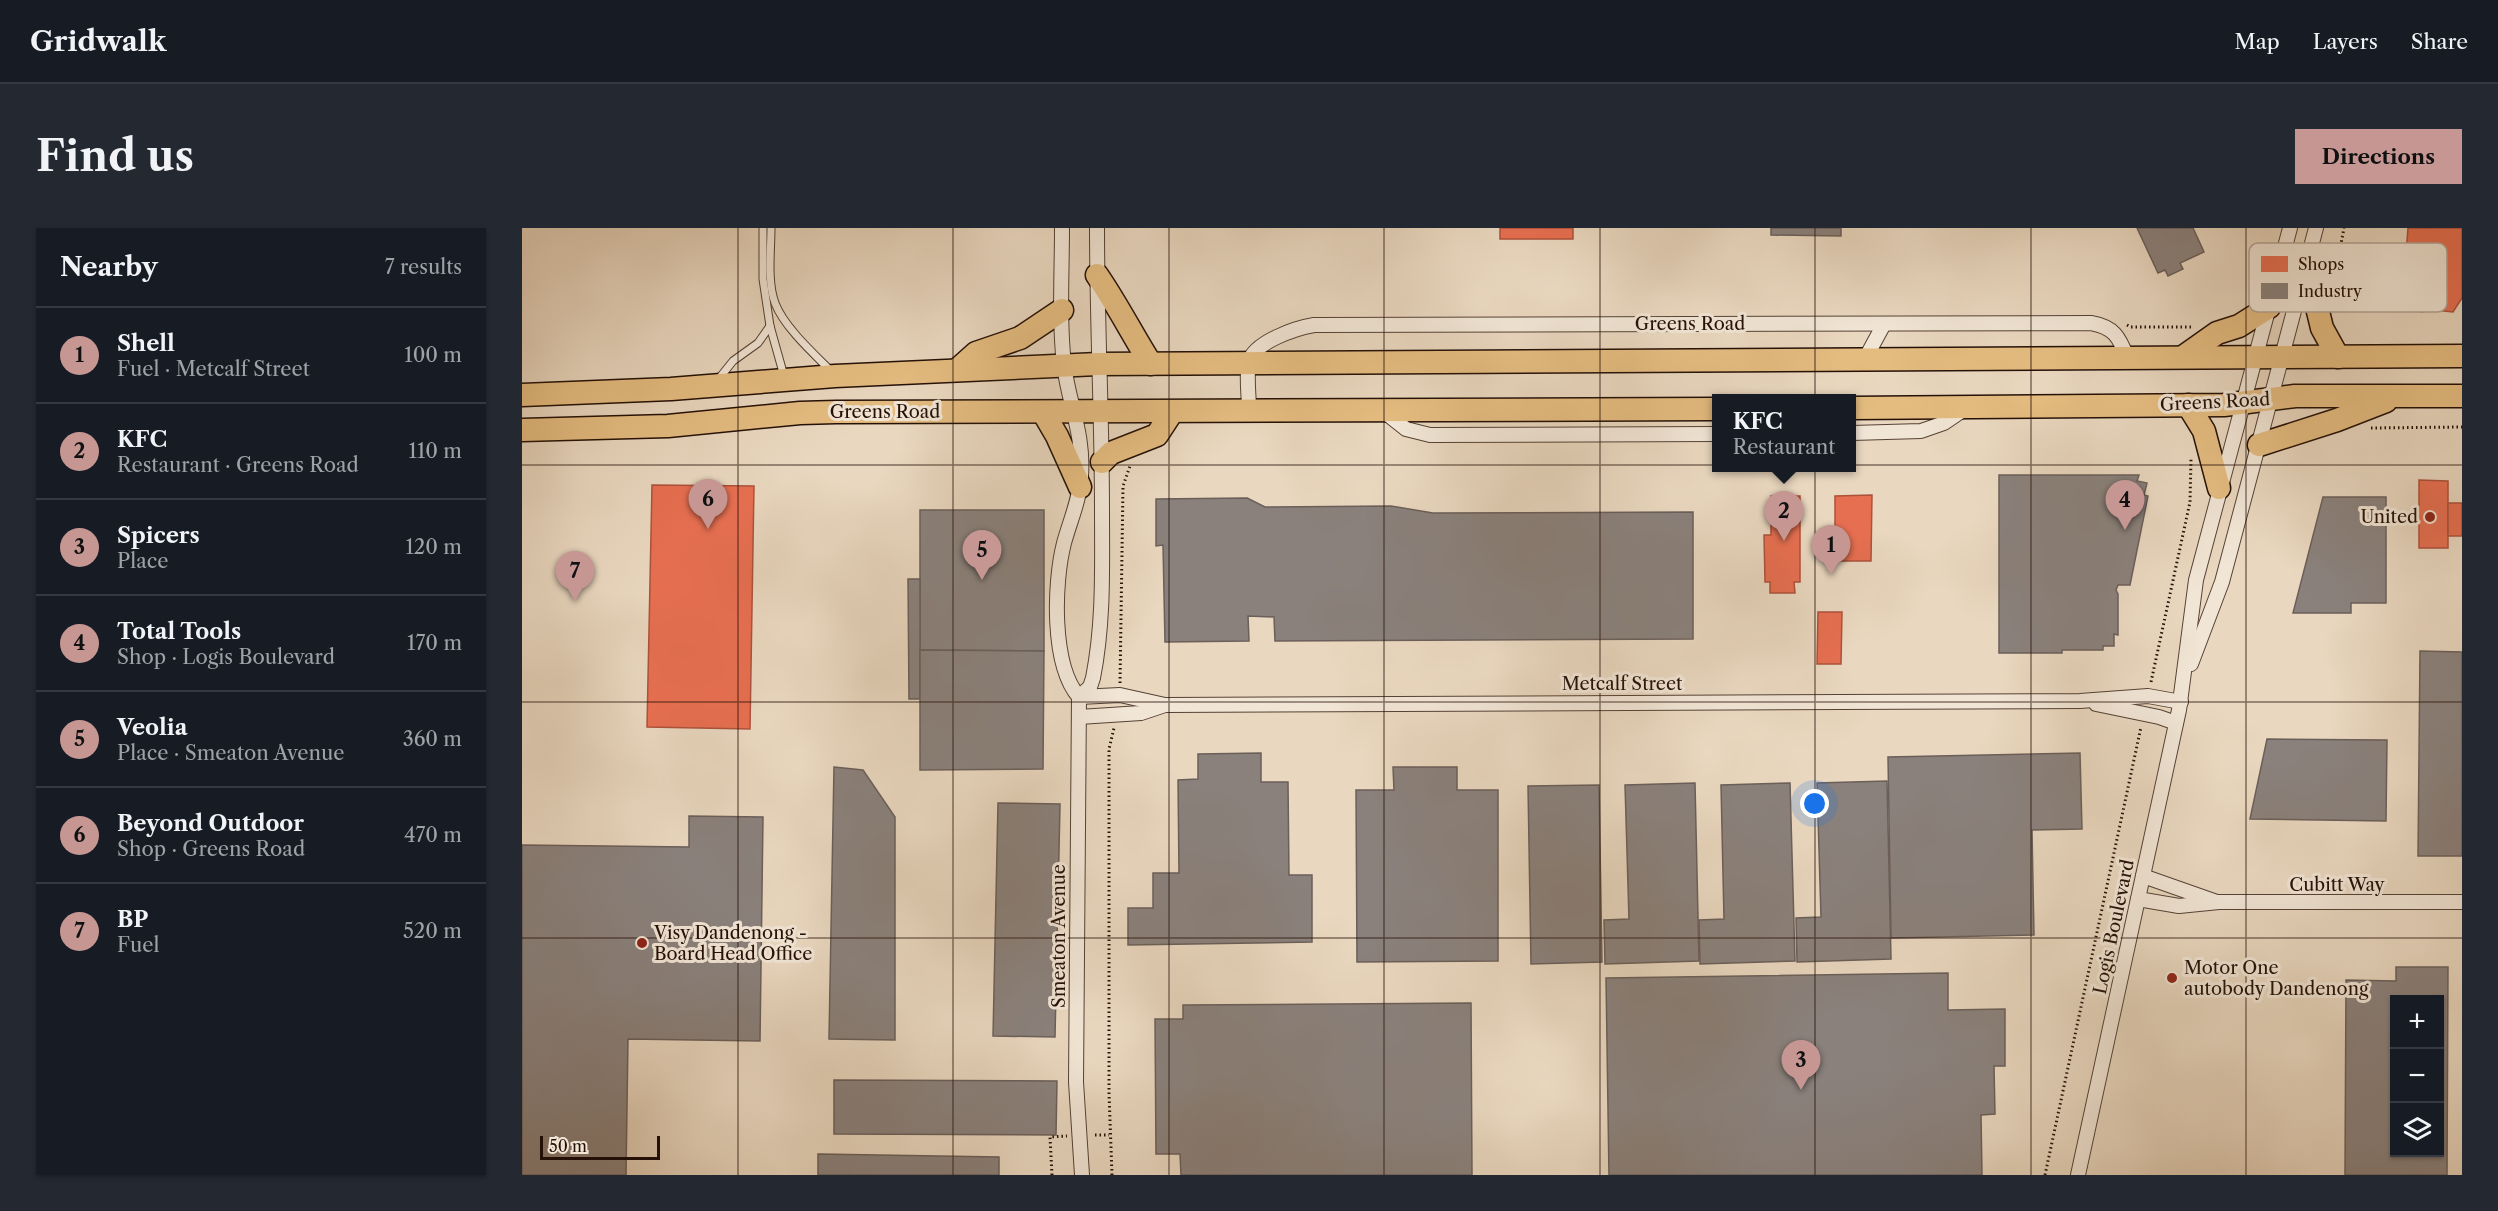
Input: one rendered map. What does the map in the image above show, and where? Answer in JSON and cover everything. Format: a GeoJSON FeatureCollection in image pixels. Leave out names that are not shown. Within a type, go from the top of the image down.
{"type":"FeatureCollection","features":[{"type":"Feature","properties":{"kind":"main road"},"geometry":{"type":"LineString","coordinates":[[1097,276],[1122,311],[1131,333],[1151,364]]}},
{"type":"Feature","properties":{"kind":"main road"},"geometry":{"type":"LineString","coordinates":[[957,370],[976,353],[1020,338],[1062,310]]}},
{"type":"Feature","properties":{"kind":"main road"},"geometry":{"type":"LineString","coordinates":[[2183,357],[2217,333],[2239,326],[2260,312]]}},
{"type":"Feature","properties":{"kind":"main road"},"geometry":{"type":"LineString","coordinates":[[2318,312],[2322,328],[2338,357]]}},
{"type":"Feature","properties":{"kind":"main road","name":"Greens Road"},"geometry":{"type":"LineString","coordinates":[[522,395],[630,392],[835,376],[1098,364],[2462,356]]}},
{"type":"Feature","properties":{"kind":"main road","name":"Greens Road"},"geometry":{"type":"LineString","coordinates":[[1856,408],[2188,405],[2244,403],[2295,396],[2462,396]]}},
{"type":"Feature","properties":{"kind":"main road"},"geometry":{"type":"LineString","coordinates":[[2259,445],[2337,420],[2399,396]]}},
{"type":"Feature","properties":{"kind":"main road"},"geometry":{"type":"LineString","coordinates":[[2188,405],[2204,431],[2219,488]]}},
{"type":"Feature","properties":{"kind":"main road","name":"Greens Road"},"geometry":{"type":"LineString","coordinates":[[522,430],[668,426],[800,413],[1712,408]]}},
{"type":"Feature","properties":{"kind":"main road"},"geometry":{"type":"LineString","coordinates":[[1043,412],[1057,436],[1080,487]]}},
{"type":"Feature","properties":{"kind":"main road"},"geometry":{"type":"LineString","coordinates":[[1102,462],[1111,453],[1157,435],[1172,412]]}},
{"type":"Feature","properties":{"kind":"street","name":"Smeaton Avenue"},"geometry":{"type":"LineString","coordinates":[[1062,228],[1064,365],[1081,439],[1080,487],[1061,559],[1058,603],[1060,639],[1066,675],[1071,687],[1079,697],[1076,1082],[1082,1175]]}},
{"type":"Feature","properties":{"kind":"street"},"geometry":{"type":"LineString","coordinates":[[1079,697],[1090,687],[1093,678],[1101,628],[1102,462],[1098,364],[1097,228]]}},
{"type":"Feature","properties":{"kind":"street","name":"Logis Boulevard"},"geometry":{"type":"LineString","coordinates":[[2286,243],[2290,228]]}},
{"type":"Feature","properties":{"kind":"street","name":"Logis Boulevard"},"geometry":{"type":"LineString","coordinates":[[2312,243],[2316,228]]}},
{"type":"Feature","properties":{"kind":"street","name":"Logis Boulevard"},"geometry":{"type":"LineString","coordinates":[[2078,1175],[2181,702],[2196,580],[2267,312]]}},
{"type":"Feature","properties":{"kind":"street","name":"Logis Boulevard"},"geometry":{"type":"LineString","coordinates":[[2184,686],[2222,582],[2294,312]]}},
{"type":"Feature","properties":{"kind":"street","name":"Greens Road"},"geometry":{"type":"LineString","coordinates":[[1248,363],[1256,350],[1298,328],[1314,325],[2091,323],[2111,329],[2119,336],[2127,357]]}},
{"type":"Feature","properties":{"kind":"street"},"geometry":{"type":"LineString","coordinates":[[1865,359],[1884,324]]}},
{"type":"Feature","properties":{"kind":"street"},"geometry":{"type":"LineString","coordinates":[[1248,363],[1250,410]]}},
{"type":"Feature","properties":{"kind":"street"},"geometry":{"type":"LineString","coordinates":[[1856,433],[1902,433],[1934,429],[1968,407]]}},
{"type":"Feature","properties":{"kind":"street"},"geometry":{"type":"LineString","coordinates":[[1382,410],[1406,429],[1430,435],[1712,434]]}},
{"type":"Feature","properties":{"kind":"street","name":"Metcalf Street"},"geometry":{"type":"LineString","coordinates":[[1079,697],[1120,695],[1164,705],[1427,702],[2079,701],[2148,696],[2181,702]]}},
{"type":"Feature","properties":{"kind":"street","name":"Metcalf Street"},"geometry":{"type":"LineString","coordinates":[[2079,701],[2176,723]]}},
{"type":"Feature","properties":{"kind":"street","name":"Metcalf Street"},"geometry":{"type":"LineString","coordinates":[[1079,717],[1141,713],[1164,705]]}},
{"type":"Feature","properties":{"kind":"street","name":"Cubitt Way"},"geometry":{"type":"LineString","coordinates":[[2143,876],[2218,902]]}},
{"type":"Feature","properties":{"kind":"street","name":"Cubitt Way"},"geometry":{"type":"LineString","coordinates":[[2138,899],[2179,906],[2218,902],[2459,903]]}},
{"type":"Feature","properties":{"kind":"lane"},"geometry":{"type":"LineString","coordinates":[[763,228],[763,279],[770,326],[785,379]]}},
{"type":"Feature","properties":{"kind":"lane"},"geometry":{"type":"LineString","coordinates":[[771,228],[772,292],[775,303],[789,325],[835,376]]}},
{"type":"Feature","properties":{"kind":"lane"},"geometry":{"type":"LineString","coordinates":[[713,385],[733,361],[758,344],[770,326]]}},
{"type":"Feature","properties":{"kind":"path"},"geometry":{"type":"LineString","coordinates":[[2341,243],[2344,228]]}},
{"type":"Feature","properties":{"kind":"path"},"geometry":{"type":"LineString","coordinates":[[2370,428],[2462,427]]}},
{"type":"Feature","properties":{"kind":"path"},"geometry":{"type":"LineString","coordinates":[[2148,696],[2190,502],[2191,456]]}},
{"type":"Feature","properties":{"kind":"path"},"geometry":{"type":"LineString","coordinates":[[1120,695],[1122,486],[1132,463]]}},
{"type":"Feature","properties":{"kind":"path"},"geometry":{"type":"LineString","coordinates":[[2045,1175],[2144,714]]}},
{"type":"Feature","properties":{"kind":"path"},"geometry":{"type":"LineString","coordinates":[[1112,1175],[1109,1093],[1108,749],[1117,715]]}},
{"type":"Feature","properties":{"kind":"building: Shops"},"geometry":{"type":"Polygon","coordinates":[[[1500,228],[1573,228],[1573,239],[1500,239],[1500,228]]]}},
{"type":"Feature","properties":{"kind":"building: Shops"},"geometry":{"type":"Polygon","coordinates":[[[2408,228],[2462,228],[2462,298],[2453,312],[2447,311],[2447,243],[2407,243],[2408,228]]]}},
{"type":"Feature","properties":{"kind":"building: Shops"},"geometry":{"type":"Polygon","coordinates":[[[2419,480],[2448,481],[2448,548],[2419,548],[2419,480]]]}},
{"type":"Feature","properties":{"kind":"building: Shops"},"geometry":{"type":"Polygon","coordinates":[[[652,485],[754,486],[750,729],[647,727],[652,485]]]}},
{"type":"Feature","properties":{"kind":"building: Shops"},"geometry":{"type":"Polygon","coordinates":[[[1872,495],[1871,561],[1835,561],[1835,496],[1872,495]]]}},
{"type":"Feature","properties":{"kind":"building: Shops"},"geometry":{"type":"Polygon","coordinates":[[[1771,496],[1800,496],[1800,582],[1794,582],[1795,593],[1770,593],[1770,582],[1765,582],[1764,535],[1771,535],[1771,496]]]}},
{"type":"Feature","properties":{"kind":"building: Shops"},"geometry":{"type":"Polygon","coordinates":[[[2448,503],[2462,503],[2462,536],[2448,536],[2448,503]]]}},
{"type":"Feature","properties":{"kind":"building: Shops"},"geometry":{"type":"Polygon","coordinates":[[[1818,612],[1842,612],[1841,664],[1817,664],[1818,612]]]}},
{"type":"Feature","properties":{"kind":"building: Industry"},"geometry":{"type":"Polygon","coordinates":[[[1771,228],[1841,228],[1841,236],[1771,235],[1771,228]]]}},
{"type":"Feature","properties":{"kind":"building: Industry"},"geometry":{"type":"Polygon","coordinates":[[[2137,228],[2193,228],[2204,252],[2180,263],[2183,269],[2168,276],[2165,270],[2158,273],[2137,228]]]}},
{"type":"Feature","properties":{"kind":"building: Industry"},"geometry":{"type":"Polygon","coordinates":[[[1999,475],[2139,475],[2137,481],[2147,483],[2144,495],[2148,496],[2130,585],[2118,585],[2116,590],[2118,594],[2118,635],[2114,634],[2114,646],[2103,646],[2103,650],[2062,650],[2062,653],[1999,653],[1999,475]]]}},
{"type":"Feature","properties":{"kind":"building: Industry"},"geometry":{"type":"Polygon","coordinates":[[[2323,497],[2386,497],[2386,603],[2351,603],[2351,613],[2293,613],[2323,497]]]}},
{"type":"Feature","properties":{"kind":"building: Industry"},"geometry":{"type":"Polygon","coordinates":[[[1247,498],[1265,507],[1391,506],[1433,513],[1693,512],[1693,639],[1275,641],[1274,617],[1248,616],[1249,641],[1165,642],[1163,545],[1156,546],[1156,499],[1247,498]]]}},
{"type":"Feature","properties":{"kind":"building: Industry"},"geometry":{"type":"Polygon","coordinates":[[[920,510],[1044,510],[1044,651],[920,650],[920,510]]]}},
{"type":"Feature","properties":{"kind":"building: Industry"},"geometry":{"type":"Polygon","coordinates":[[[908,579],[920,579],[920,699],[909,699],[908,579]]]}},
{"type":"Feature","properties":{"kind":"building: Industry"},"geometry":{"type":"Polygon","coordinates":[[[920,650],[1044,651],[1043,769],[920,770],[920,650]]]}},
{"type":"Feature","properties":{"kind":"building: Industry"},"geometry":{"type":"Polygon","coordinates":[[[2420,651],[2462,652],[2462,856],[2418,856],[2420,651]]]}},
{"type":"Feature","properties":{"kind":"building: Industry"},"geometry":{"type":"Polygon","coordinates":[[[2267,739],[2387,740],[2386,821],[2250,819],[2267,739]]]}},
{"type":"Feature","properties":{"kind":"building: Industry"},"geometry":{"type":"Polygon","coordinates":[[[1261,753],[1261,782],[1288,782],[1289,875],[1312,875],[1312,942],[1128,945],[1128,908],[1153,908],[1153,873],[1179,873],[1178,780],[1198,779],[1198,754],[1261,753]]]}},
{"type":"Feature","properties":{"kind":"building: Industry"},"geometry":{"type":"Polygon","coordinates":[[[2080,753],[2082,829],[2032,830],[2034,935],[1891,938],[1888,757],[2080,753]]]}},
{"type":"Feature","properties":{"kind":"building: Industry"},"geometry":{"type":"Polygon","coordinates":[[[834,767],[863,770],[895,817],[895,1040],[829,1039],[834,767]]]}},
{"type":"Feature","properties":{"kind":"building: Industry"},"geometry":{"type":"Polygon","coordinates":[[[1393,767],[1457,767],[1457,790],[1498,790],[1498,961],[1357,962],[1356,790],[1394,790],[1393,767]]]}},
{"type":"Feature","properties":{"kind":"building: Industry"},"geometry":{"type":"Polygon","coordinates":[[[1887,781],[1891,959],[1797,962],[1796,918],[1821,917],[1817,783],[1887,781]]]}},
{"type":"Feature","properties":{"kind":"building: Industry"},"geometry":{"type":"Polygon","coordinates":[[[1695,783],[1699,961],[1605,964],[1604,920],[1629,919],[1625,785],[1695,783]]]}},
{"type":"Feature","properties":{"kind":"building: Industry"},"geometry":{"type":"Polygon","coordinates":[[[1790,783],[1795,961],[1700,964],[1699,920],[1724,919],[1721,785],[1790,783]]]}},
{"type":"Feature","properties":{"kind":"building: Industry"},"geometry":{"type":"Polygon","coordinates":[[[1599,785],[1602,962],[1531,964],[1528,786],[1599,785]]]}},
{"type":"Feature","properties":{"kind":"building: Industry"},"geometry":{"type":"Polygon","coordinates":[[[998,803],[1060,804],[1055,1037],[993,1036],[998,803]]]}},
{"type":"Feature","properties":{"kind":"building: Industry","name":"Visy Dandenong - Board Head Office"},"geometry":{"type":"Polygon","coordinates":[[[689,816],[763,817],[760,1041],[628,1039],[626,1175],[522,1175],[522,845],[689,847],[689,816]]]}},
{"type":"Feature","properties":{"kind":"building: Industry"},"geometry":{"type":"Polygon","coordinates":[[[2396,967],[2448,967],[2447,1175],[2345,1175],[2346,980],[2396,981],[2396,967]]]}},
{"type":"Feature","properties":{"kind":"building: Industry"},"geometry":{"type":"Polygon","coordinates":[[[1948,973],[1948,1010],[2005,1009],[2005,1066],[1994,1066],[1995,1114],[1981,1115],[1982,1175],[1609,1175],[1606,978],[1948,973]]]}},
{"type":"Feature","properties":{"kind":"building: Industry"},"geometry":{"type":"Polygon","coordinates":[[[1471,1003],[1472,1175],[1181,1175],[1180,1154],[1156,1154],[1155,1019],[1183,1019],[1183,1005],[1471,1003]]]}},
{"type":"Feature","properties":{"kind":"building: Industry"},"geometry":{"type":"Polygon","coordinates":[[[834,1080],[1057,1081],[1056,1135],[834,1134],[834,1080]]]}},
{"type":"Feature","properties":{"kind":"building: Industry"},"geometry":{"type":"Polygon","coordinates":[[[818,1154],[999,1157],[999,1175],[818,1175],[818,1154]]]}},
{"type":"Feature","properties":{"kind":"place","name":"United"},"geometry":{"type":"Point","coordinates":[2430,517]}},
{"type":"Feature","properties":{"kind":"place","name":"Beyond Outdoor"},"geometry":{"type":"Point","coordinates":[708,529]}},
{"type":"Feature","properties":{"kind":"place","name":"Total Tools"},"geometry":{"type":"Point","coordinates":[2125,530]}},
{"type":"Feature","properties":{"kind":"place","name":"KFC"},"geometry":{"type":"Point","coordinates":[1784,541]}},
{"type":"Feature","properties":{"kind":"place","name":"Shell"},"geometry":{"type":"Point","coordinates":[1831,575]}},
{"type":"Feature","properties":{"kind":"place","name":"Veolia"},"geometry":{"type":"Point","coordinates":[982,580]}},
{"type":"Feature","properties":{"kind":"place","name":"BP"},"geometry":{"type":"Point","coordinates":[575,601]}},
{"type":"Feature","properties":{"kind":"place","name":"Visy Dandenong - Board Head Office"},"geometry":{"type":"Point","coordinates":[642,943]}},
{"type":"Feature","properties":{"kind":"place","name":"Motor One autobody Dandenong"},"geometry":{"type":"Point","coordinates":[2172,978]}},
{"type":"Feature","properties":{"kind":"place","name":"Spicers"},"geometry":{"type":"Point","coordinates":[1801,1090]}}]}
